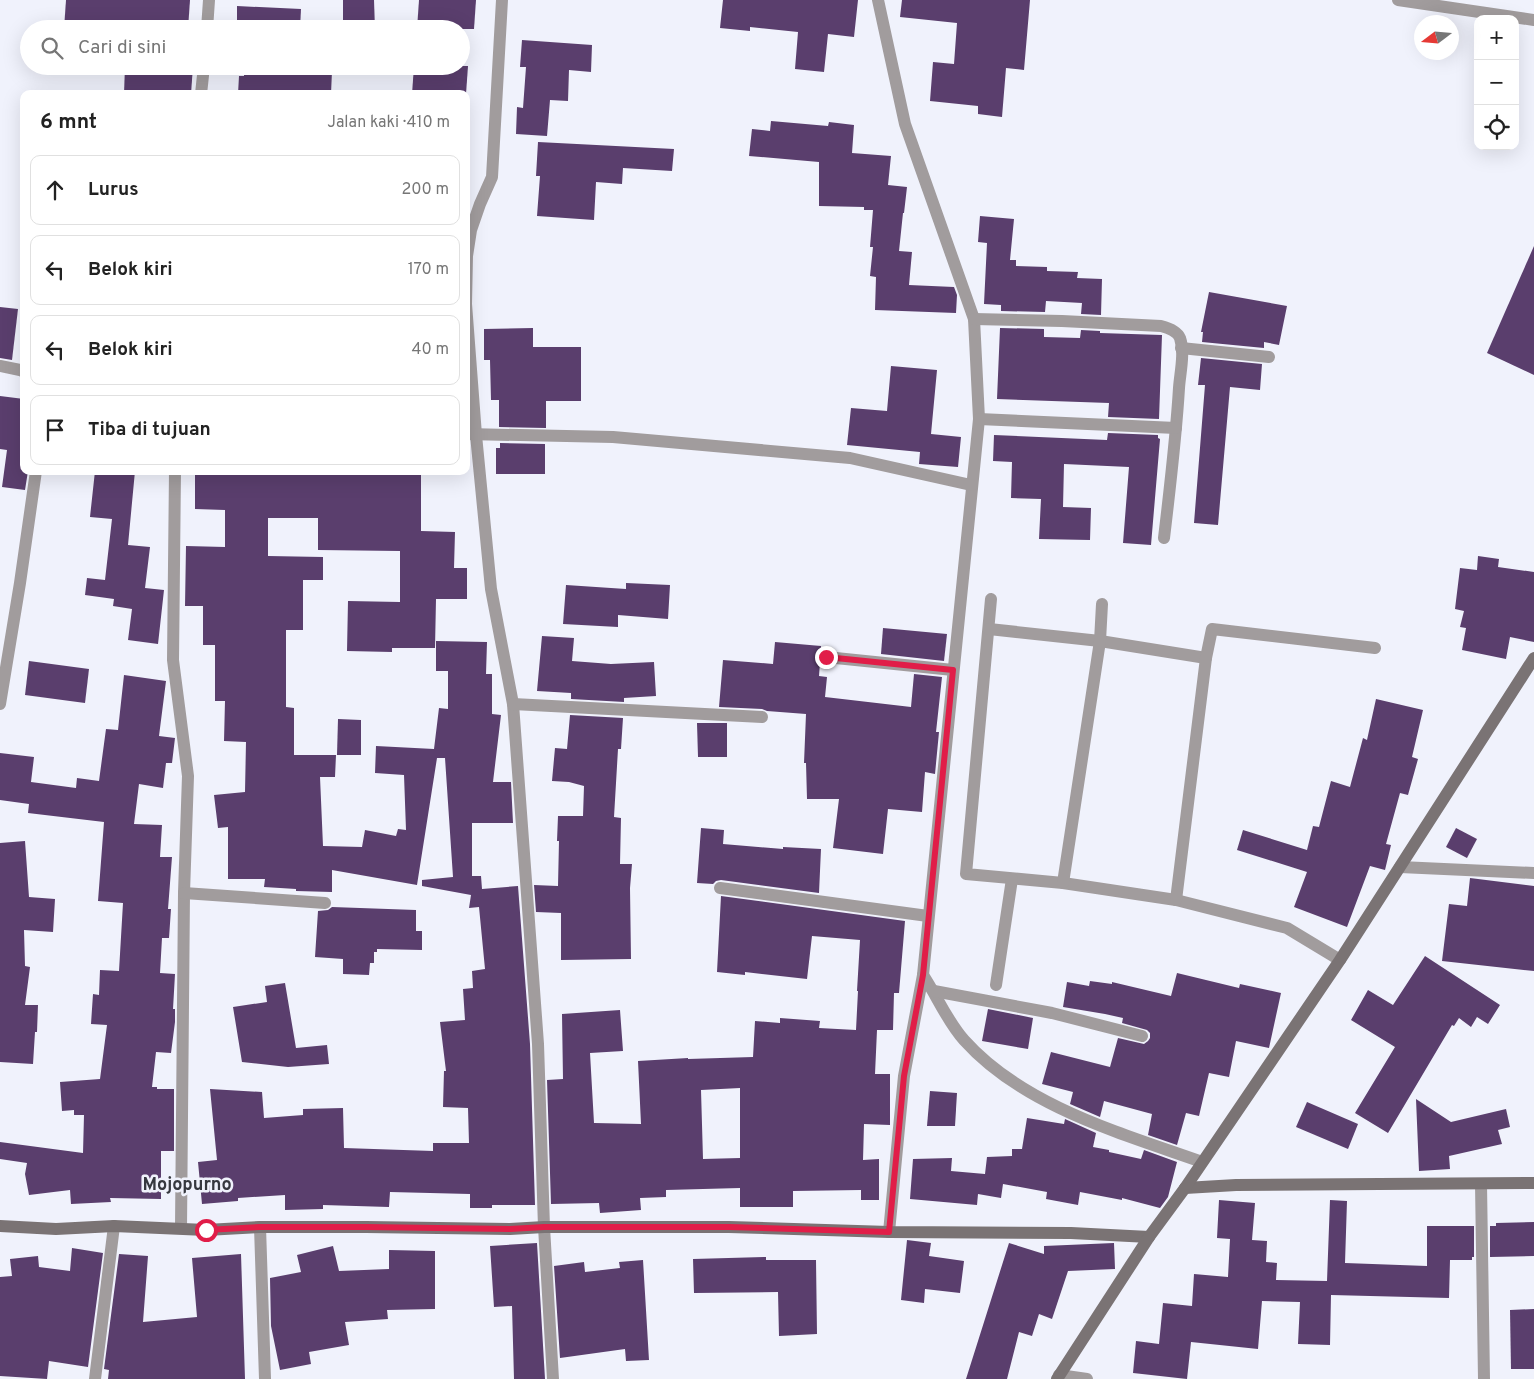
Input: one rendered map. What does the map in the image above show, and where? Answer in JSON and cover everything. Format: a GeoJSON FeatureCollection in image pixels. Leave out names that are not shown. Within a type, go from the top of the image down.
{"type":"FeatureCollection","features":[{"type":"Feature","properties":{"kind":"street"},"geometry":{"type":"LineString","coordinates":[[208,20],[209,0]]}},
{"type":"Feature","properties":{"kind":"street"},"geometry":{"type":"LineString","coordinates":[[470,236],[480,204],[492,177],[502,0]]}},
{"type":"Feature","properties":{"kind":"street"},"geometry":{"type":"LineString","coordinates":[[878,0],[905,124],[974,319],[979,419],[923,975],[904,1076],[889,1232]]}},
{"type":"Feature","properties":{"kind":"street"},"geometry":{"type":"LineString","coordinates":[[1398,0],[1534,20]]}},
{"type":"Feature","properties":{"kind":"street"},"geometry":{"type":"LineString","coordinates":[[201,90],[203,75]]}},
{"type":"Feature","properties":{"kind":"street"},"geometry":{"type":"LineString","coordinates":[[974,319],[1161,326],[1176,333],[1180,338],[1182,354],[1164,538]]}},
{"type":"Feature","properties":{"kind":"street"},"geometry":{"type":"LineString","coordinates":[[1181,348],[1269,356]]}},
{"type":"Feature","properties":{"kind":"street"},"geometry":{"type":"LineString","coordinates":[[0,366],[20,370]]}},
{"type":"Feature","properties":{"kind":"street"},"geometry":{"type":"LineString","coordinates":[[470,408],[471,434],[491,589],[513,704],[538,1044],[544,1227],[553,1379]]}},
{"type":"Feature","properties":{"kind":"street"},"geometry":{"type":"LineString","coordinates":[[979,419],[1176,428]]}},
{"type":"Feature","properties":{"kind":"street"},"geometry":{"type":"LineString","coordinates":[[471,434],[613,437],[850,458],[971,485]]}},
{"type":"Feature","properties":{"kind":"street"},"geometry":{"type":"LineString","coordinates":[[0,704],[22,574],[35,475]]}},
{"type":"Feature","properties":{"kind":"street"},"geometry":{"type":"LineString","coordinates":[[174,475],[173,660],[188,776],[184,893],[181,1228]]}},
{"type":"Feature","properties":{"kind":"street"},"geometry":{"type":"LineString","coordinates":[[991,599],[966,874],[1062,883],[1176,900],[1287,928],[1340,960]]}},
{"type":"Feature","properties":{"kind":"street"},"geometry":{"type":"LineString","coordinates":[[1062,883],[1100,641],[1102,604]]}},
{"type":"Feature","properties":{"kind":"street"},"geometry":{"type":"LineString","coordinates":[[1176,900],[1206,658],[1212,629],[1375,648]]}},
{"type":"Feature","properties":{"kind":"street"},"geometry":{"type":"LineString","coordinates":[[988,630],[1100,641],[1206,658]]}},
{"type":"Feature","properties":{"kind":"street"},"geometry":{"type":"LineString","coordinates":[[826,657],[953,670]]}},
{"type":"Feature","properties":{"kind":"street"},"geometry":{"type":"LineString","coordinates":[[1087,1379],[1058,1377],[1149,1237],[1185,1188],[1340,960],[1534,658]]}},
{"type":"Feature","properties":{"kind":"street"},"geometry":{"type":"LineString","coordinates":[[513,704],[762,718]]}},
{"type":"Feature","properties":{"kind":"street"},"geometry":{"type":"LineString","coordinates":[[1400,867],[1534,873]]}},
{"type":"Feature","properties":{"kind":"street"},"geometry":{"type":"LineString","coordinates":[[996,985],[1012,879]]}},
{"type":"Feature","properties":{"kind":"street"},"geometry":{"type":"LineString","coordinates":[[720,888],[928,916]]}},
{"type":"Feature","properties":{"kind":"street"},"geometry":{"type":"LineString","coordinates":[[184,893],[326,903]]}},
{"type":"Feature","properties":{"kind":"street"},"geometry":{"type":"LineString","coordinates":[[923,975],[962,1039],[986,1062],[1011,1081],[1054,1106],[1130,1137],[1202,1162]]}},
{"type":"Feature","properties":{"kind":"street"},"geometry":{"type":"LineString","coordinates":[[934,991],[1052,1013],[1142,1036]]}},
{"type":"Feature","properties":{"kind":"street"},"geometry":{"type":"LineString","coordinates":[[1481,1184],[1484,1379]]}},
{"type":"Feature","properties":{"kind":"street"},"geometry":{"type":"LineString","coordinates":[[1185,1188],[1236,1185],[1534,1184]]}},
{"type":"Feature","properties":{"kind":"street"},"geometry":{"type":"LineString","coordinates":[[0,1226],[56,1229],[114,1226],[206,1230],[260,1227],[510,1229],[544,1227],[729,1227],[889,1232],[1071,1233],[1149,1237]]}},
{"type":"Feature","properties":{"kind":"street"},"geometry":{"type":"LineString","coordinates":[[95,1379],[114,1226]]}},
{"type":"Feature","properties":{"kind":"street"},"geometry":{"type":"LineString","coordinates":[[260,1227],[265,1379]]}},
{"type":"Feature","properties":{"kind":"building"},"geometry":{"type":"Polygon","coordinates":[[[66,0],[190,0],[189,20],[65,20],[66,0]]]}},
{"type":"Feature","properties":{"kind":"building"},"geometry":{"type":"Polygon","coordinates":[[[343,0],[374,0],[375,20],[343,20],[343,0]]]}},
{"type":"Feature","properties":{"kind":"building"},"geometry":{"type":"Polygon","coordinates":[[[419,0],[476,0],[474,29],[470,29],[470,20],[418,20],[419,0]]]}},
{"type":"Feature","properties":{"kind":"building"},"geometry":{"type":"Polygon","coordinates":[[[723,0],[858,0],[854,37],[828,34],[824,72],[795,69],[798,32],[750,27],[750,31],[720,28],[723,0]]]}},
{"type":"Feature","properties":{"kind":"building"},"geometry":{"type":"Polygon","coordinates":[[[902,0],[1030,0],[1024,70],[1006,68],[1002,117],[978,114],[978,106],[930,101],[933,62],[954,64],[957,23],[900,17],[902,0]]]}},
{"type":"Feature","properties":{"kind":"building"},"geometry":{"type":"Polygon","coordinates":[[[237,6],[301,9],[300,20],[237,20],[237,6]]]}},
{"type":"Feature","properties":{"kind":"building"},"geometry":{"type":"Polygon","coordinates":[[[522,40],[592,45],[591,72],[569,70],[568,101],[550,100],[547,136],[516,134],[517,107],[523,108],[526,67],[520,67],[522,40]]]}},
{"type":"Feature","properties":{"kind":"building"},"geometry":{"type":"Polygon","coordinates":[[[125,75],[192,75],[191,90],[124,90],[125,75]]]}},
{"type":"Feature","properties":{"kind":"building"},"geometry":{"type":"Polygon","coordinates":[[[332,75],[331,90],[238,90],[239,76],[332,75]]]}},
{"type":"Feature","properties":{"kind":"building"},"geometry":{"type":"Polygon","coordinates":[[[413,75],[467,75],[466,90],[412,90],[413,75]]]}},
{"type":"Feature","properties":{"kind":"building"},"geometry":{"type":"Polygon","coordinates":[[[771,121],[828,126],[829,122],[854,125],[852,153],[891,156],[888,185],[907,187],[899,251],[912,252],[909,285],[954,287],[957,295],[956,313],[875,310],[876,277],[870,276],[873,247],[870,247],[873,210],[864,210],[864,207],[819,206],[819,162],[749,156],[752,129],[770,131],[771,121]]]}},
{"type":"Feature","properties":{"kind":"building"},"geometry":{"type":"Polygon","coordinates":[[[538,142],[674,149],[672,171],[623,168],[622,184],[596,182],[594,220],[537,216],[540,176],[536,176],[538,142]]]}},
{"type":"Feature","properties":{"kind":"building"},"geometry":{"type":"Polygon","coordinates":[[[980,216],[1014,219],[1010,260],[1016,260],[1016,266],[1047,267],[1047,271],[1078,272],[1077,278],[1102,279],[1101,315],[1081,314],[1082,303],[1046,301],[1045,312],[1001,311],[1001,305],[984,304],[987,243],[978,242],[980,216]]]}},
{"type":"Feature","properties":{"kind":"building"},"geometry":{"type":"Polygon","coordinates":[[[1534,246],[1534,375],[1487,353],[1534,246]]]}},
{"type":"Feature","properties":{"kind":"building"},"geometry":{"type":"Polygon","coordinates":[[[1209,292],[1287,306],[1279,345],[1264,342],[1264,348],[1202,342],[1203,332],[1201,332],[1209,292]]]}},
{"type":"Feature","properties":{"kind":"building"},"geometry":{"type":"Polygon","coordinates":[[[0,307],[18,309],[12,360],[0,358],[0,307]]]}},
{"type":"Feature","properties":{"kind":"building"},"geometry":{"type":"Polygon","coordinates":[[[533,328],[533,347],[581,347],[581,401],[546,401],[546,428],[499,427],[499,400],[491,400],[490,360],[484,360],[484,329],[533,328]]]}},
{"type":"Feature","properties":{"kind":"building"},"geometry":{"type":"Polygon","coordinates":[[[1000,328],[1044,329],[1044,337],[1080,338],[1081,330],[1100,331],[1100,333],[1162,335],[1159,419],[1108,417],[1109,403],[997,399],[1000,328]]]}},
{"type":"Feature","properties":{"kind":"building"},"geometry":{"type":"Polygon","coordinates":[[[1201,358],[1262,364],[1260,390],[1230,387],[1218,525],[1194,523],[1205,385],[1198,385],[1201,358]]]}},
{"type":"Feature","properties":{"kind":"building"},"geometry":{"type":"Polygon","coordinates":[[[891,366],[937,370],[931,434],[961,437],[958,467],[919,464],[920,452],[847,445],[851,408],[887,411],[891,366]]]}},
{"type":"Feature","properties":{"kind":"building"},"geometry":{"type":"Polygon","coordinates":[[[0,396],[20,398],[20,475],[27,475],[25,490],[2,487],[7,450],[0,449],[0,396]]]}},
{"type":"Feature","properties":{"kind":"building"},"geometry":{"type":"Polygon","coordinates":[[[1108,433],[1158,435],[1160,439],[1151,545],[1123,543],[1129,467],[1064,464],[1063,507],[1091,508],[1090,540],[1039,539],[1041,499],[1011,498],[1012,462],[993,461],[994,435],[1107,440],[1108,433]]]}},
{"type":"Feature","properties":{"kind":"building"},"geometry":{"type":"Polygon","coordinates":[[[500,443],[545,444],[545,474],[496,474],[496,448],[500,448],[500,443]]]}},
{"type":"Feature","properties":{"kind":"building"},"geometry":{"type":"Polygon","coordinates":[[[95,475],[135,475],[128,545],[150,547],[145,588],[164,590],[158,644],[128,640],[132,609],[113,606],[114,599],[85,595],[87,578],[105,580],[112,519],[90,517],[95,475]]]}},
{"type":"Feature","properties":{"kind":"building"},"geometry":{"type":"Polygon","coordinates":[[[195,475],[421,475],[421,531],[455,532],[454,568],[467,568],[467,599],[436,599],[435,648],[392,648],[392,652],[347,651],[348,601],[400,602],[400,551],[318,550],[318,518],[268,518],[268,556],[323,557],[323,580],[303,580],[303,630],[286,630],[286,707],[294,708],[294,755],[336,755],[335,777],[320,777],[323,846],[362,847],[365,830],[396,836],[398,829],[406,830],[404,775],[375,773],[376,746],[434,749],[439,708],[448,709],[448,671],[436,671],[436,641],[487,642],[486,674],[492,674],[492,714],[501,715],[493,782],[511,782],[513,823],[472,823],[472,876],[481,876],[482,889],[518,886],[530,1044],[535,1205],[492,1205],[492,1208],[470,1208],[470,1194],[390,1192],[389,1207],[323,1205],[323,1209],[285,1210],[285,1195],[238,1198],[238,1201],[202,1204],[198,1162],[217,1160],[210,1089],[262,1092],[264,1118],[303,1115],[303,1109],[343,1108],[344,1148],[433,1151],[433,1143],[469,1143],[468,1108],[443,1107],[444,1071],[446,1071],[440,1022],[465,1020],[463,989],[473,988],[472,971],[485,969],[479,907],[469,908],[471,895],[422,886],[422,880],[453,877],[445,758],[437,758],[417,885],[332,870],[332,892],[296,891],[296,889],[264,887],[265,879],[228,879],[228,827],[218,828],[214,795],[245,792],[246,742],[224,741],[225,701],[215,701],[215,645],[203,645],[203,606],[185,606],[186,546],[225,547],[225,510],[195,509],[195,475]]]}},
{"type":"Feature","properties":{"kind":"building"},"geometry":{"type":"Polygon","coordinates":[[[1478,556],[1499,559],[1498,567],[1534,572],[1534,642],[1510,637],[1506,659],[1462,650],[1466,628],[1460,627],[1464,611],[1455,609],[1460,568],[1477,570],[1478,556]]]}},
{"type":"Feature","properties":{"kind":"building"},"geometry":{"type":"Polygon","coordinates":[[[626,583],[670,585],[668,619],[618,615],[618,627],[563,624],[566,585],[626,589],[626,583]]]}},
{"type":"Feature","properties":{"kind":"building"},"geometry":{"type":"Polygon","coordinates":[[[883,628],[947,634],[944,661],[881,654],[883,628]]]}},
{"type":"Feature","properties":{"kind":"building"},"geometry":{"type":"Polygon","coordinates":[[[542,636],[574,638],[572,661],[611,664],[654,662],[656,696],[624,698],[624,702],[571,699],[571,693],[537,691],[542,636]]]}},
{"type":"Feature","properties":{"kind":"building"},"geometry":{"type":"Polygon","coordinates":[[[775,642],[821,646],[818,657],[820,662],[819,676],[827,677],[825,697],[911,707],[914,674],[942,677],[936,732],[939,732],[935,774],[925,772],[922,812],[888,809],[883,854],[833,848],[839,799],[807,799],[806,763],[804,763],[806,714],[719,707],[723,660],[773,664],[775,642]]]}},
{"type":"Feature","properties":{"kind":"building"},"geometry":{"type":"Polygon","coordinates":[[[29,661],[89,669],[85,703],[25,695],[29,661]]]}},
{"type":"Feature","properties":{"kind":"building"},"geometry":{"type":"Polygon","coordinates":[[[124,675],[166,681],[159,736],[175,738],[172,763],[166,763],[163,788],[139,784],[134,824],[162,825],[160,857],[172,857],[168,909],[171,909],[169,938],[162,938],[160,973],[175,974],[173,1009],[175,1009],[175,1022],[171,1053],[156,1052],[152,1087],[157,1087],[157,1089],[174,1089],[174,1151],[161,1151],[161,1199],[110,1198],[111,1202],[71,1204],[70,1190],[29,1195],[25,1174],[27,1163],[0,1159],[0,1142],[83,1153],[84,1115],[74,1115],[74,1110],[62,1111],[60,1082],[100,1079],[107,1025],[91,1024],[93,994],[99,995],[100,970],[119,971],[123,903],[98,901],[104,822],[28,813],[29,804],[0,800],[0,753],[34,757],[31,782],[76,788],[77,778],[99,781],[106,729],[118,730],[124,675]]]}},
{"type":"Feature","properties":{"kind":"building"},"geometry":{"type":"Polygon","coordinates":[[[1376,699],[1423,710],[1412,757],[1418,759],[1408,795],[1400,793],[1386,844],[1391,845],[1385,870],[1370,866],[1347,927],[1294,907],[1307,872],[1237,850],[1243,830],[1307,850],[1313,826],[1319,827],[1331,781],[1350,787],[1363,738],[1367,740],[1376,699]]]}},
{"type":"Feature","properties":{"kind":"building"},"geometry":{"type":"Polygon","coordinates":[[[570,715],[623,718],[621,749],[618,749],[614,817],[621,818],[620,864],[632,864],[630,888],[631,959],[561,960],[561,913],[536,912],[534,885],[558,886],[558,816],[583,816],[584,786],[569,782],[552,781],[555,748],[567,749],[570,715]]]}},
{"type":"Feature","properties":{"kind":"building"},"geometry":{"type":"Polygon","coordinates":[[[338,719],[361,720],[361,755],[337,755],[338,719]]]}},
{"type":"Feature","properties":{"kind":"building"},"geometry":{"type":"Polygon","coordinates":[[[697,723],[727,723],[727,757],[698,757],[697,723]]]}},
{"type":"Feature","properties":{"kind":"building"},"geometry":{"type":"Polygon","coordinates":[[[701,828],[724,830],[723,844],[783,849],[783,847],[821,849],[819,893],[721,880],[713,884],[697,883],[701,828]]]}},
{"type":"Feature","properties":{"kind":"building"},"geometry":{"type":"Polygon","coordinates":[[[1456,828],[1477,839],[1467,858],[1446,847],[1456,828]]]}},
{"type":"Feature","properties":{"kind":"building"},"geometry":{"type":"Polygon","coordinates":[[[25,841],[29,897],[55,899],[53,932],[24,930],[25,966],[30,967],[25,1005],[38,1005],[33,1064],[0,1062],[0,843],[25,841]]]}},
{"type":"Feature","properties":{"kind":"building"},"geometry":{"type":"Polygon","coordinates":[[[1470,878],[1534,886],[1534,971],[1442,961],[1449,904],[1467,906],[1470,878]]]}},
{"type":"Feature","properties":{"kind":"building"},"geometry":{"type":"Polygon","coordinates":[[[721,896],[905,921],[899,993],[894,993],[893,1030],[877,1030],[875,1074],[890,1074],[890,1125],[864,1124],[863,1160],[879,1159],[879,1200],[861,1200],[861,1190],[793,1191],[793,1207],[740,1207],[740,1188],[666,1190],[666,1197],[640,1198],[641,1210],[600,1213],[599,1203],[551,1204],[547,1080],[563,1079],[562,1014],[620,1010],[623,1051],[590,1053],[594,1123],[641,1124],[638,1061],[753,1057],[755,1021],[780,1023],[780,1018],[820,1021],[819,1028],[856,1030],[860,940],[812,936],[807,979],[745,972],[745,975],[717,972],[721,896]],[[740,1088],[701,1090],[703,1159],[740,1158],[740,1088]]]}},
{"type":"Feature","properties":{"kind":"building"},"geometry":{"type":"Polygon","coordinates":[[[332,907],[416,910],[416,931],[422,931],[422,950],[377,949],[377,952],[374,952],[374,963],[370,963],[369,975],[343,974],[343,959],[315,957],[318,911],[328,910],[332,907]]]}},
{"type":"Feature","properties":{"kind":"building"},"geometry":{"type":"Polygon","coordinates":[[[1425,956],[1500,1005],[1488,1024],[1477,1017],[1471,1027],[1459,1018],[1454,1026],[1452,1025],[1388,1133],[1355,1113],[1395,1047],[1351,1020],[1368,990],[1393,1005],[1425,956]]]}},
{"type":"Feature","properties":{"kind":"building"},"geometry":{"type":"Polygon","coordinates":[[[1177,973],[1239,988],[1240,984],[1281,993],[1269,1048],[1236,1041],[1229,1077],[1209,1073],[1199,1116],[1186,1113],[1177,1145],[1148,1135],[1152,1114],[1104,1101],[1100,1117],[1070,1104],[1073,1092],[1042,1084],[1051,1052],[1110,1067],[1118,1038],[1144,1044],[1150,1038],[1150,1033],[1147,1030],[1122,1023],[1123,1018],[1063,1007],[1067,982],[1089,986],[1090,981],[1112,984],[1112,982],[1171,996],[1177,973]]]}},
{"type":"Feature","properties":{"kind":"building"},"geometry":{"type":"Polygon","coordinates":[[[285,983],[296,1048],[327,1045],[329,1064],[288,1067],[242,1062],[233,1007],[267,1002],[265,986],[285,983]]]}},
{"type":"Feature","properties":{"kind":"building"},"geometry":{"type":"Polygon","coordinates":[[[988,1009],[1033,1018],[1028,1049],[982,1041],[988,1009]]]}},
{"type":"Feature","properties":{"kind":"building"},"geometry":{"type":"Polygon","coordinates":[[[930,1091],[957,1093],[955,1126],[927,1126],[930,1091]]]}},
{"type":"Feature","properties":{"kind":"building"},"geometry":{"type":"Polygon","coordinates":[[[1416,1099],[1451,1122],[1506,1109],[1510,1127],[1498,1130],[1502,1144],[1449,1156],[1450,1169],[1419,1171],[1416,1099]]]}},
{"type":"Feature","properties":{"kind":"building"},"geometry":{"type":"Polygon","coordinates":[[[1307,1102],[1358,1124],[1348,1149],[1296,1127],[1307,1102]]]}},
{"type":"Feature","properties":{"kind":"building"},"geometry":{"type":"Polygon","coordinates":[[[1027,1118],[1064,1124],[1065,1119],[1096,1133],[1093,1147],[1141,1159],[1144,1150],[1177,1162],[1168,1197],[1160,1208],[1122,1198],[1122,1200],[1080,1192],[1078,1205],[1046,1199],[1047,1192],[1003,1184],[1001,1198],[978,1194],[977,1205],[910,1199],[913,1159],[952,1158],[951,1171],[985,1174],[987,1157],[1012,1156],[1012,1149],[1022,1149],[1027,1118]]]}},
{"type":"Feature","properties":{"kind":"building"},"geometry":{"type":"Polygon","coordinates":[[[1219,1200],[1255,1203],[1252,1240],[1267,1241],[1266,1262],[1277,1263],[1276,1280],[1327,1281],[1330,1200],[1347,1201],[1345,1263],[1427,1266],[1427,1226],[1474,1226],[1474,1257],[1472,1257],[1472,1260],[1450,1260],[1449,1298],[1331,1295],[1330,1345],[1298,1344],[1300,1302],[1262,1301],[1258,1349],[1191,1342],[1187,1379],[1133,1373],[1136,1341],[1159,1344],[1163,1303],[1192,1306],[1194,1274],[1228,1277],[1230,1239],[1217,1238],[1219,1200]]]}},
{"type":"Feature","properties":{"kind":"building"},"geometry":{"type":"Polygon","coordinates":[[[1534,1222],[1534,1256],[1490,1257],[1490,1226],[1496,1226],[1496,1223],[1534,1222]]]}},
{"type":"Feature","properties":{"kind":"building"},"geometry":{"type":"Polygon","coordinates":[[[907,1240],[931,1243],[929,1256],[964,1261],[960,1293],[925,1289],[924,1303],[901,1300],[907,1240]]]}},
{"type":"Feature","properties":{"kind":"building"},"geometry":{"type":"Polygon","coordinates":[[[537,1243],[545,1379],[514,1379],[512,1306],[494,1307],[490,1246],[537,1243]]]}},
{"type":"Feature","properties":{"kind":"building"},"geometry":{"type":"Polygon","coordinates":[[[1009,1243],[1044,1254],[1044,1246],[1114,1243],[1115,1269],[1068,1271],[1052,1319],[1039,1314],[1032,1336],[1019,1332],[1007,1379],[966,1379],[1009,1243]]]}},
{"type":"Feature","properties":{"kind":"building"},"geometry":{"type":"Polygon","coordinates":[[[333,1246],[339,1271],[389,1269],[389,1250],[435,1251],[435,1309],[387,1310],[388,1319],[345,1322],[349,1345],[309,1352],[311,1364],[280,1370],[271,1326],[270,1278],[301,1272],[297,1255],[333,1246]]]}},
{"type":"Feature","properties":{"kind":"building"},"geometry":{"type":"Polygon","coordinates":[[[72,1248],[103,1253],[88,1367],[49,1361],[47,1379],[0,1376],[0,1277],[12,1276],[10,1259],[38,1256],[39,1267],[70,1271],[72,1248]]]}},
{"type":"Feature","properties":{"kind":"building"},"geometry":{"type":"Polygon","coordinates":[[[119,1254],[148,1256],[143,1322],[197,1317],[192,1258],[241,1254],[245,1379],[108,1379],[109,1370],[104,1369],[119,1254]]]}},
{"type":"Feature","properties":{"kind":"building"},"geometry":{"type":"Polygon","coordinates":[[[766,1257],[766,1260],[816,1260],[817,1334],[779,1336],[778,1292],[694,1293],[693,1259],[766,1257]]]}},
{"type":"Feature","properties":{"kind":"building"},"geometry":{"type":"Polygon","coordinates":[[[643,1260],[649,1360],[626,1361],[625,1349],[560,1358],[554,1266],[584,1262],[585,1272],[620,1268],[619,1262],[643,1260]]]}},
{"type":"Feature","properties":{"kind":"building"},"geometry":{"type":"Polygon","coordinates":[[[1534,1309],[1534,1369],[1511,1369],[1510,1310],[1534,1309]]]}},
{"type":"Feature","properties":{"kind":"district","name":"Mojopurno"},"geometry":{"type":"Point","coordinates":[187,1184]}},
{"type":"Feature","properties":{"kind":"route"},"geometry":{"type":"LineString","coordinates":[[206,1230],[260,1227],[510,1229],[544,1227],[729,1227],[889,1232],[904,1076],[923,975],[953,670],[826,657]]}}]}
